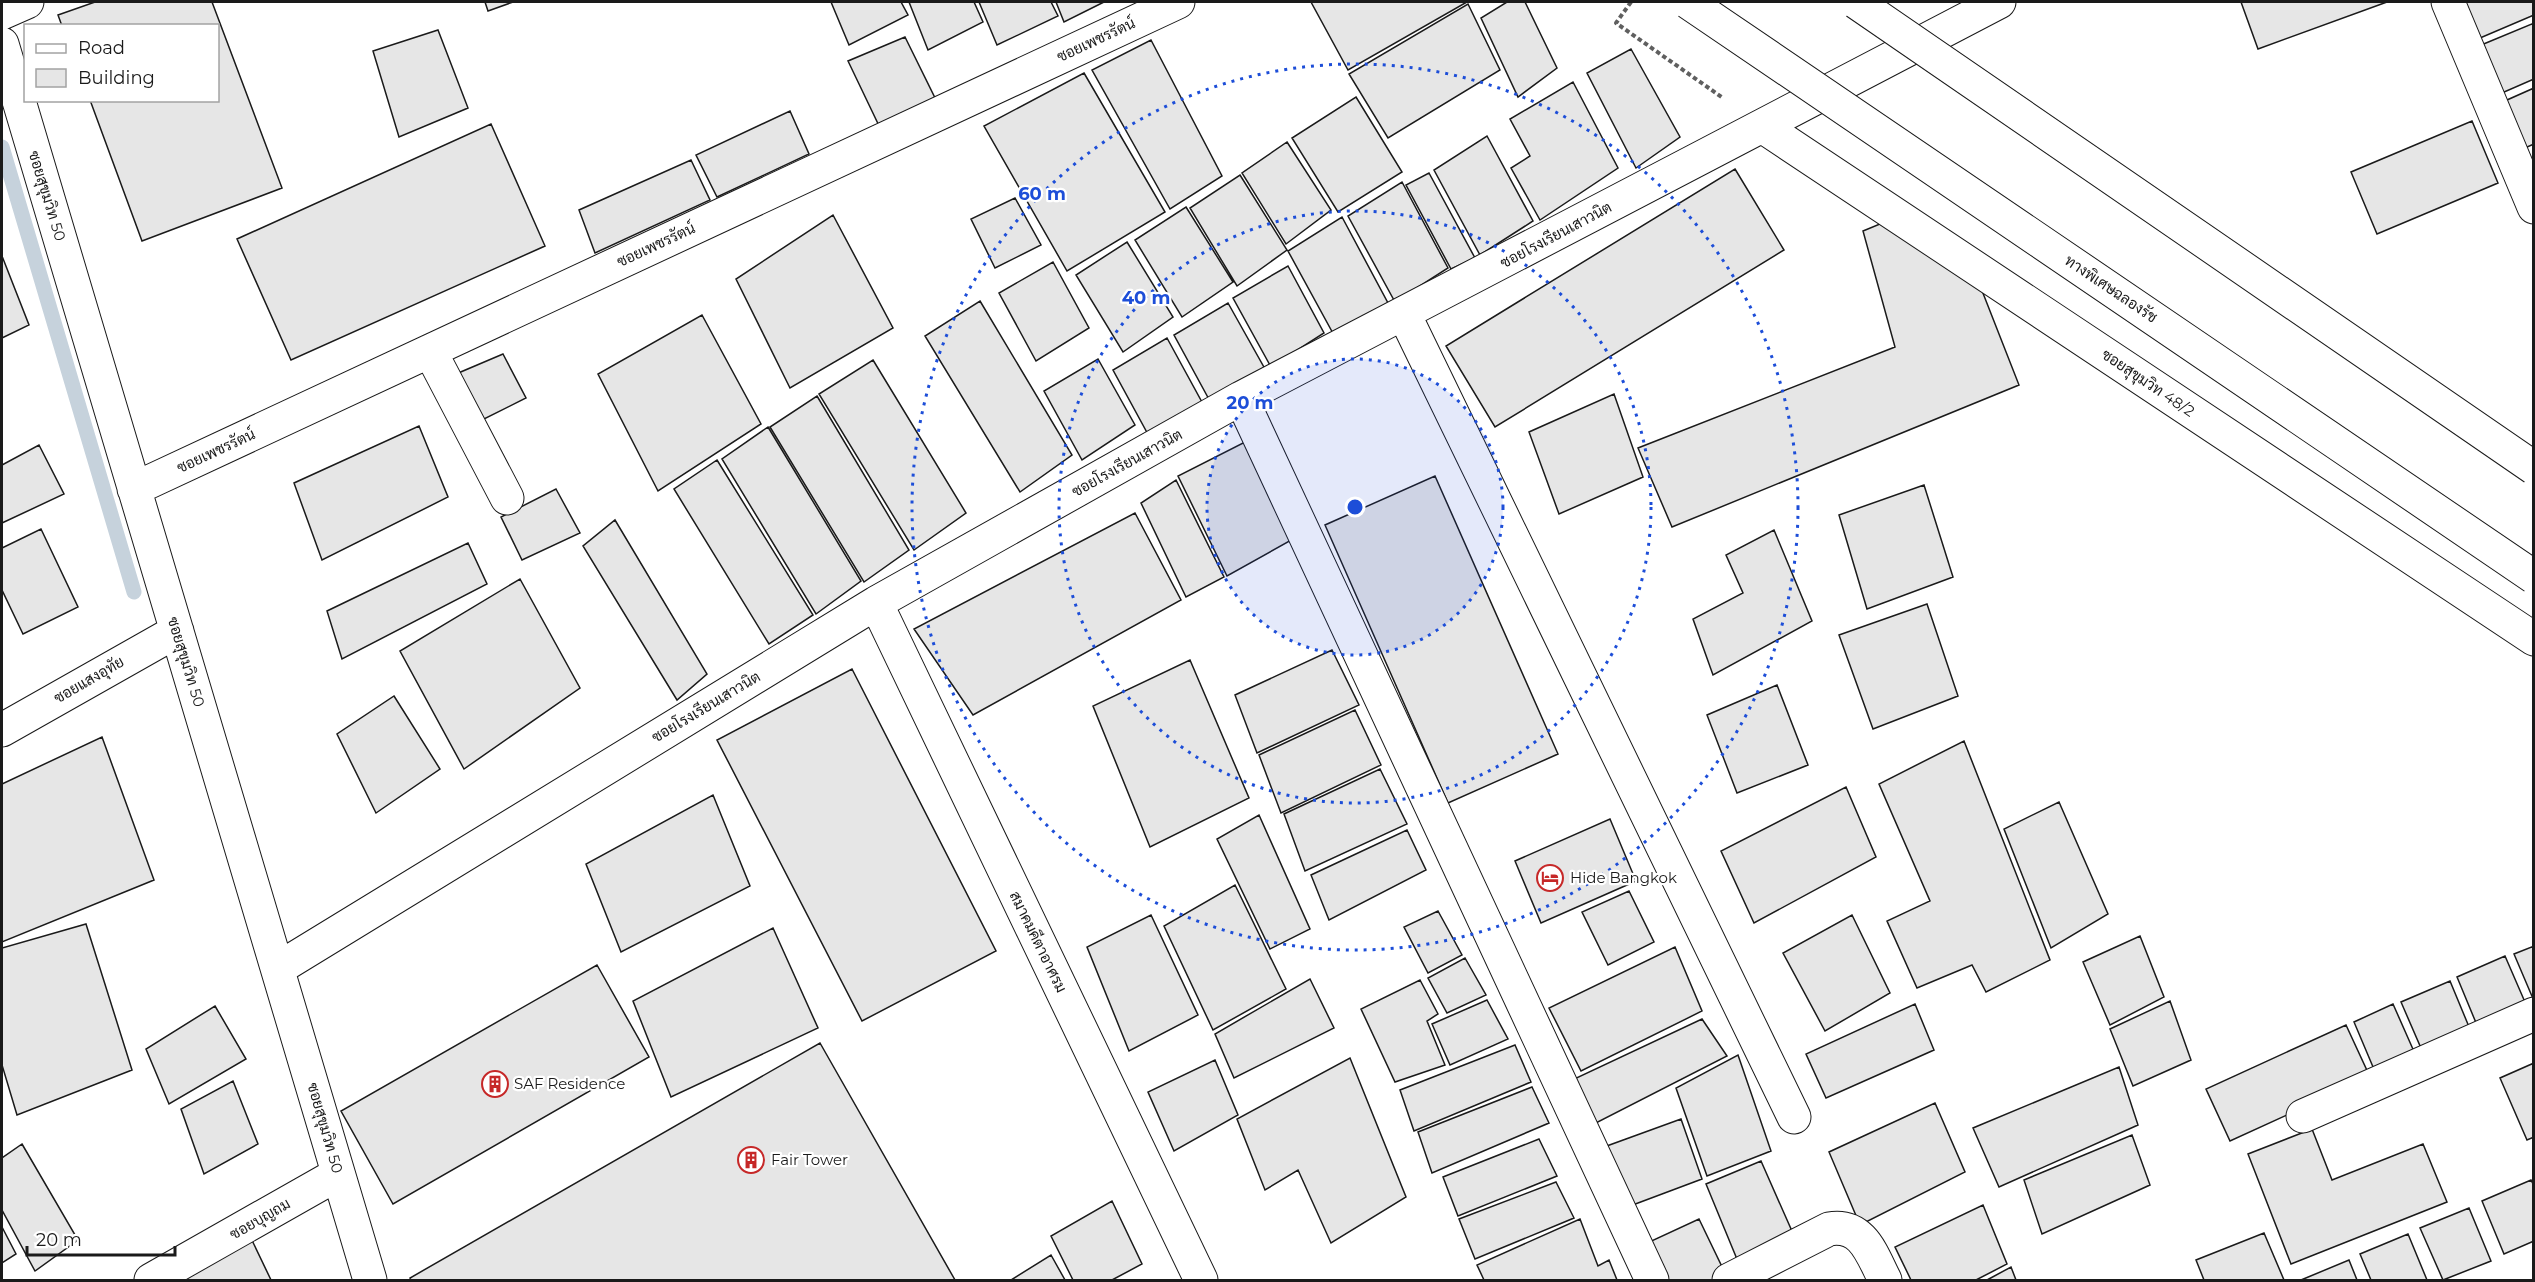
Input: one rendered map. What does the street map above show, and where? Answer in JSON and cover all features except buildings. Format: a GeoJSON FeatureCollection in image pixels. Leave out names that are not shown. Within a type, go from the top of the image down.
{"type":"FeatureCollection","features":[{"type":"Feature","properties":{"kind":"main road"},"geometry":{"type":"LineString","coordinates":[[2,13],[27,2]]}},
{"type":"Feature","properties":{"kind":"main road","name":"ซอยเพชรรัตน์"},"geometry":{"type":"LineString","coordinates":[[134,489],[1178,2]]}},
{"type":"Feature","properties":{"kind":"main road","name":"ทางพิเศษฉลองรัช"},"geometry":{"type":"LineString","coordinates":[[1688,2],[2534,577]]}},
{"type":"Feature","properties":{"kind":"main road"},"geometry":{"type":"LineString","coordinates":[[1856,2],[2534,468]]}},
{"type":"Feature","properties":{"kind":"main road","name":"ซอยโรงเรียนเสาวนิต"},"geometry":{"type":"LineString","coordinates":[[279,968],[876,603],[1241,398],[1999,2]]}},
{"type":"Feature","properties":{"kind":"main road"},"geometry":{"type":"LineString","coordinates":[[2448,2],[2534,207]]}},
{"type":"Feature","properties":{"kind":"main road","name":"ซอยสุขุมวิท 50"},"geometry":{"type":"LineString","coordinates":[[2,44],[279,968],[370,1281]]}},
{"type":"Feature","properties":{"kind":"main road","name":"ซอยสุขุมวิท 48/2"},"geometry":{"type":"LineString","coordinates":[[1762,126],[2534,639]]}},
{"type":"Feature","properties":{"kind":"main road"},"geometry":{"type":"LineString","coordinates":[[1404,314],[1794,1117]]}},
{"type":"Feature","properties":{"kind":"main road"},"geometry":{"type":"LineString","coordinates":[[430,351],[507,498]]}},
{"type":"Feature","properties":{"kind":"main road"},"geometry":{"type":"LineString","coordinates":[[1241,398],[1652,1281]]}},
{"type":"Feature","properties":{"kind":"main road","name":"สมาคมคีตาอาศรม"},"geometry":{"type":"LineString","coordinates":[[876,603],[1201,1281]]}},
{"type":"Feature","properties":{"kind":"main road","name":"ซอยแสงอุทัย"},"geometry":{"type":"LineString","coordinates":[[2,730],[177,631]]}},
{"type":"Feature","properties":{"kind":"main road"},"geometry":{"type":"LineString","coordinates":[[2303,1116],[2534,1014]]}},
{"type":"Feature","properties":{"kind":"main road","name":"ซอยบุญถม"},"geometry":{"type":"LineString","coordinates":[[151,1281],[338,1174]]}},
{"type":"Feature","properties":{"kind":"main road"},"geometry":{"type":"LineString","coordinates":[[1730,1281],[1829,1229],[1837,1228],[1846,1228],[1860,1236],[1885,1281]]}},
{"type":"Feature","properties":{"kind":"path"},"geometry":{"type":"LineString","coordinates":[[1631,2],[1616,23],[1762,126]]}},
{"type":"Feature","properties":{"kind":"waterway"},"geometry":{"type":"LineString","coordinates":[[2,147],[134,592]]}},
{"type":"Feature","properties":{"kind":"place","name":"Hide Bangkok"},"geometry":{"type":"Point","coordinates":[1550,878]}},
{"type":"Feature","properties":{"kind":"place","name":"SAF Residence"},"geometry":{"type":"Point","coordinates":[495,1084]}},
{"type":"Feature","properties":{"kind":"place","name":"Fair Tower"},"geometry":{"type":"Point","coordinates":[751,1160]}}]}
